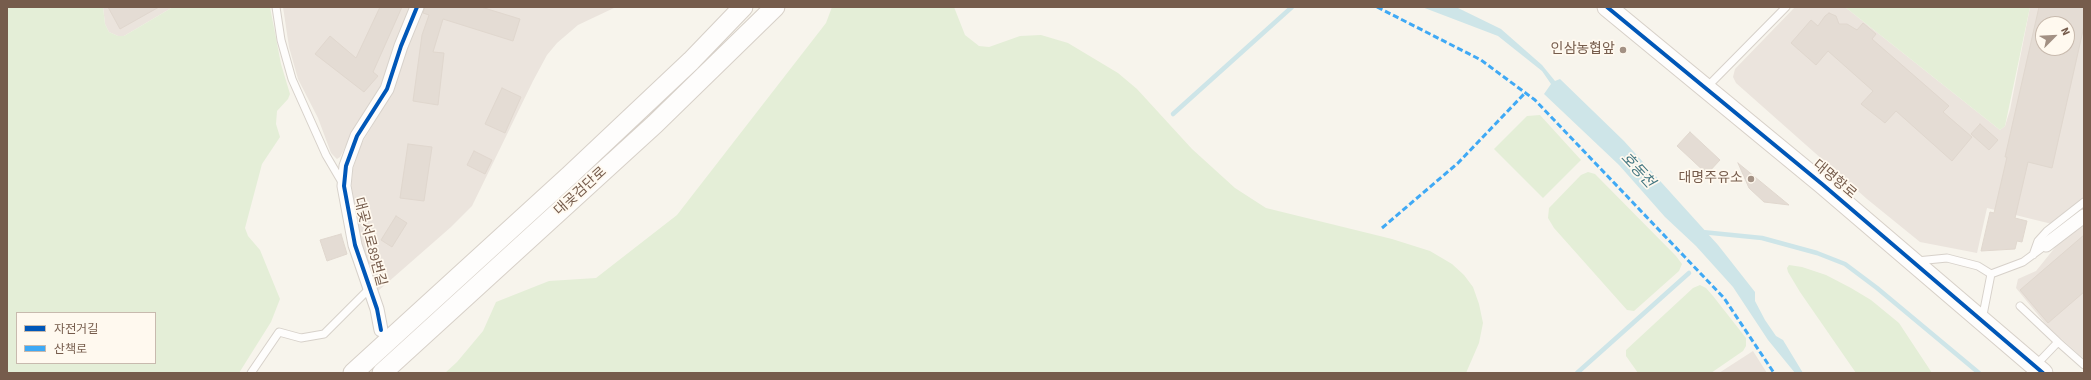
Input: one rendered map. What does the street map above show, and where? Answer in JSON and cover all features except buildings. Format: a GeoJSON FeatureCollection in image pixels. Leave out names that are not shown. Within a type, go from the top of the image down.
{"type":"FeatureCollection","features":[{"type":"Feature","properties":{"kind":"main road","name":"대곶검단로"},"geometry":{"type":"LineString","coordinates":[[353,373],[576,170],[691,61],[744,7]]}},
{"type":"Feature","properties":{"kind":"main road","name":"대곶검단로"},"geometry":{"type":"LineString","coordinates":[[382,373],[655,124],[775,7]]}},
{"type":"Feature","properties":{"kind":"main road","name":"대명항로"},"geometry":{"type":"LineString","coordinates":[[1607,7],[1706,88],[2039,370]]}},
{"type":"Feature","properties":{"kind":"street","name":"대곶서로89번길"},"geometry":{"type":"LineString","coordinates":[[381,330],[377,309],[355,244],[344,186],[350,151],[364,124],[383,99],[388,89],[401,46],[417,7]]}},
{"type":"Feature","properties":{"kind":"street"},"geometry":{"type":"LineString","coordinates":[[2046,245],[2084,216]]}},
{"type":"Feature","properties":{"kind":"lane","name":"대곶서로89번길"},"geometry":{"type":"LineString","coordinates":[[276,7],[281,40],[292,79],[326,155],[344,186]]}},
{"type":"Feature","properties":{"kind":"lane"},"geometry":{"type":"LineString","coordinates":[[1706,88],[1786,7]]}},
{"type":"Feature","properties":{"kind":"lane"},"geometry":{"type":"LineString","coordinates":[[2033,255],[2038,241],[2046,231],[2084,202]]}},
{"type":"Feature","properties":{"kind":"lane"},"geometry":{"type":"LineString","coordinates":[[1991,274],[2023,262],[2046,245]]}},
{"type":"Feature","properties":{"kind":"lane"},"geometry":{"type":"LineString","coordinates":[[1913,262],[1931,258],[1948,258],[1978,266],[1991,274]]}},
{"type":"Feature","properties":{"kind":"lane"},"geometry":{"type":"LineString","coordinates":[[1982,321],[1991,274]]}},
{"type":"Feature","properties":{"kind":"lane","name":"대곶서로89번길"},"geometry":{"type":"LineString","coordinates":[[251,373],[279,332],[300,338],[324,334],[370,288]]}},
{"type":"Feature","properties":{"kind":"lane"},"geometry":{"type":"LineString","coordinates":[[2020,306],[2084,365]]}},
{"type":"Feature","properties":{"kind":"lane"},"geometry":{"type":"LineString","coordinates":[[2039,370],[2058,342]]}},
{"type":"Feature","properties":{"kind":"shaded area"},"geometry":{"type":"Polygon","coordinates":[[[103,7],[173,7],[124,36],[118,36],[109,32],[105,24],[103,7]]]}},
{"type":"Feature","properties":{"kind":"shaded area"},"geometry":{"type":"Polygon","coordinates":[[[283,7],[412,7],[383,88],[355,129],[340,157],[337,159],[331,153],[318,118],[298,79],[289,47],[283,7]]]}},
{"type":"Feature","properties":{"kind":"shaded area"},"geometry":{"type":"Polygon","coordinates":[[[423,7],[616,7],[578,25],[557,43],[547,55],[533,81],[472,206],[451,227],[378,291],[359,241],[351,191],[353,169],[360,146],[392,93],[408,41],[423,7]]]}},
{"type":"Feature","properties":{"kind":"shaded area"},"geometry":{"type":"Polygon","coordinates":[[[1795,7],[1845,7],[2000,130],[2005,126],[2010,110],[2030,7],[2084,7],[2084,210],[2060,226],[1987,208],[1977,253],[1920,242],[1867,199],[1736,83],[1733,77],[1735,69],[1795,7]]]}},
{"type":"Feature","properties":{"kind":"shaded area"},"geometry":{"type":"Polygon","coordinates":[[[2084,221],[2084,359],[2048,327],[2016,288],[2018,279],[2036,271],[2061,240],[2084,221]]]}},
{"type":"Feature","properties":{"kind":"shaded area"},"geometry":{"type":"Polygon","coordinates":[[[1753,351],[1767,373],[1719,373],[1722,371],[1753,351]]]}},
{"type":"Feature","properties":{"kind":"green space"},"geometry":{"type":"Polygon","coordinates":[[[7,7],[103,7],[105,24],[109,32],[118,36],[124,36],[173,7],[270,7],[281,64],[290,94],[288,99],[277,111],[276,124],[280,137],[262,164],[245,228],[248,236],[260,250],[280,299],[271,322],[239,373],[7,373],[7,7]]]}},
{"type":"Feature","properties":{"kind":"green space"},"geometry":{"type":"Polygon","coordinates":[[[832,7],[954,7],[965,35],[979,46],[989,47],[1020,36],[1041,35],[1068,43],[1118,73],[1137,89],[1192,149],[1235,188],[1266,208],[1392,239],[1430,251],[1452,264],[1464,275],[1473,287],[1479,304],[1483,323],[1479,343],[1466,373],[445,373],[457,362],[483,331],[496,302],[549,281],[596,278],[677,215],[826,23],[832,7]]]}},
{"type":"Feature","properties":{"kind":"green space"},"geometry":{"type":"Polygon","coordinates":[[[1845,7],[2030,7],[2005,126],[2000,130],[1845,7]]]}},
{"type":"Feature","properties":{"kind":"green space"},"geometry":{"type":"Polygon","coordinates":[[[1540,115],[1581,160],[1543,198],[1494,149],[1527,116],[1540,115]]]}},
{"type":"Feature","properties":{"kind":"green space"},"geometry":{"type":"Polygon","coordinates":[[[1588,172],[1595,174],[1676,256],[1682,264],[1679,271],[1634,311],[1627,310],[1554,228],[1548,218],[1549,208],[1581,175],[1588,172]]]}},
{"type":"Feature","properties":{"kind":"green space"},"geometry":{"type":"Polygon","coordinates":[[[1789,265],[1802,267],[1826,275],[1871,300],[1899,323],[1932,373],[1856,373],[1800,292],[1788,272],[1787,268],[1789,265]]]}},
{"type":"Feature","properties":{"kind":"green space"},"geometry":{"type":"Polygon","coordinates":[[[1700,285],[1706,288],[1713,296],[1746,338],[1746,346],[1743,351],[1711,373],[1638,373],[1626,356],[1626,350],[1693,288],[1700,285]]]}},
{"type":"Feature","properties":{"kind":"water","name":"호동천"},"geometry":{"type":"Polygon","coordinates":[[[1422,7],[1456,7],[1501,29],[1542,65],[1555,81],[1560,79],[1624,141],[1718,245],[1755,292],[1755,301],[1765,320],[1776,336],[1783,340],[1803,373],[1795,373],[1768,340],[1733,287],[1696,246],[1665,217],[1619,165],[1544,94],[1551,84],[1542,71],[1498,36],[1422,7]]]}},
{"type":"Feature","properties":{"kind":"waterway"},"geometry":{"type":"LineString","coordinates":[[1173,114],[1292,7]]}},
{"type":"Feature","properties":{"kind":"waterway"},"geometry":{"type":"LineString","coordinates":[[1702,232],[1762,238],[1817,253],[1845,264],[1877,288],[1979,373]]}},
{"type":"Feature","properties":{"kind":"waterway"},"geometry":{"type":"LineString","coordinates":[[1577,373],[1689,273]]}},
{"type":"Feature","properties":{"kind":"marked path"},"geometry":{"type":"LineString","coordinates":[[1377,7],[1481,60],[1535,100],[1724,298],[1774,373]]}},
{"type":"Feature","properties":{"kind":"marked path"},"geometry":{"type":"LineString","coordinates":[[1382,228],[1458,163],[1525,93]]}},
{"type":"Feature","properties":{"kind":"cycle path"},"geometry":{"type":"LineString","coordinates":[[381,330],[377,309],[355,245],[344,186],[346,166],[357,136],[387,89],[401,46],[417,7]]}},
{"type":"Feature","properties":{"kind":"cycle path"},"geometry":{"type":"LineString","coordinates":[[1607,7],[1822,184],[2043,373]]}},
{"type":"Feature","properties":{"kind":"place","name":"인삼농협앞"},"geometry":{"type":"Point","coordinates":[1623,50]}},
{"type":"Feature","properties":{"kind":"place","name":"대명주유소"},"geometry":{"type":"Point","coordinates":[1751,179]}}]}
